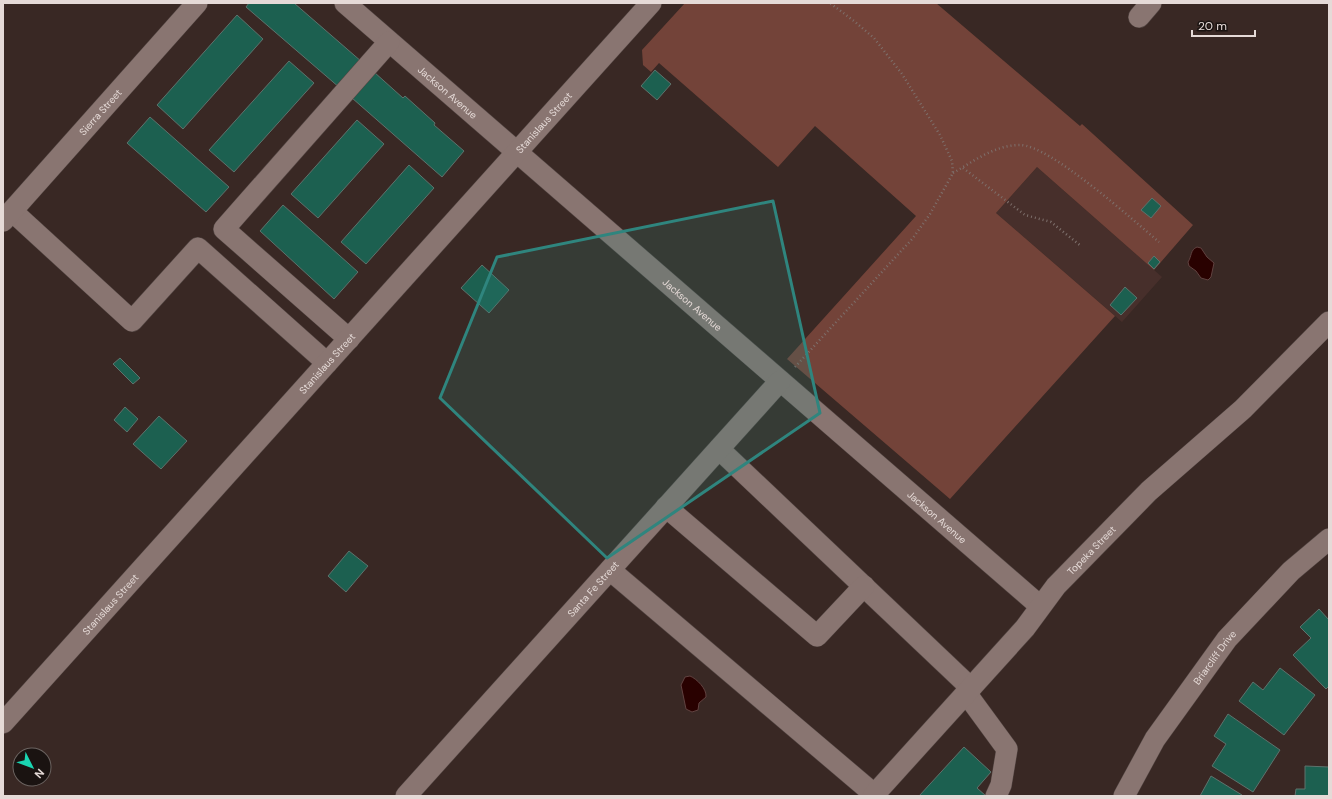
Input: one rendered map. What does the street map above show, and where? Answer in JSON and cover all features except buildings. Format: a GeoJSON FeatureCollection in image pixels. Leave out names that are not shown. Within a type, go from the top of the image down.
{"type":"FeatureCollection","features":[{"type":"Feature","properties":{"kind":"street","name":"Sierra Street"},"geometry":{"type":"LineString","coordinates":[[7,216],[198,3]]}},
{"type":"Feature","properties":{"kind":"street","name":"Jackson Avenue"},"geometry":{"type":"LineString","coordinates":[[345,3],[1040,606]]}},
{"type":"Feature","properties":{"kind":"street","name":"Stanislaus Street"},"geometry":{"type":"LineString","coordinates":[[3,723],[651,3]]}},
{"type":"Feature","properties":{"kind":"street"},"geometry":{"type":"LineString","coordinates":[[349,338],[224,229],[389,42]]}},
{"type":"Feature","properties":{"kind":"street"},"geometry":{"type":"LineString","coordinates":[[7,216],[132,321],[198,248],[327,363]]}},
{"type":"Feature","properties":{"kind":"street","name":"Topeka Street"},"geometry":{"type":"LineString","coordinates":[[874,795],[1025,628],[1056,586],[1143,496],[1243,409],[1329,322]]}},
{"type":"Feature","properties":{"kind":"street","name":"Santa Fe Street"},"geometry":{"type":"LineString","coordinates":[[406,796],[780,381]]}},
{"type":"Feature","properties":{"kind":"street"},"geometry":{"type":"LineString","coordinates":[[719,449],[864,586],[969,691],[1007,749],[1001,785],[996,796]]}},
{"type":"Feature","properties":{"kind":"street"},"geometry":{"type":"LineString","coordinates":[[666,507],[817,636],[864,586]]}},
{"type":"Feature","properties":{"kind":"street","name":"Briarcliff Drive"},"geometry":{"type":"LineString","coordinates":[[1124,796],[1155,739],[1227,639],[1291,571],[1329,539]]}},
{"type":"Feature","properties":{"kind":"street"},"geometry":{"type":"LineString","coordinates":[[610,570],[874,795]]}},
{"type":"Feature","properties":{"kind":"path"},"geometry":{"type":"LineString","coordinates":[[780,381],[799,363],[913,238],[930,214],[953,173],[952,161],[940,135],[902,74],[874,38],[830,3]]}},
{"type":"Feature","properties":{"kind":"path"},"geometry":{"type":"LineString","coordinates":[[953,173],[987,153],[1011,146],[1020,145],[1031,147],[1051,158],[1101,193],[1159,242]]}},
{"type":"Feature","properties":{"kind":"path"},"geometry":{"type":"LineString","coordinates":[[963,168],[1025,215],[1051,222],[1081,246]]}},
{"type":"Feature","properties":{"kind":"highlighted area"},"geometry":{"type":"Polygon","coordinates":[[[773,201],[820,413],[607,558],[440,398],[497,257],[773,201]]]}},
{"type":"Feature","properties":{"kind":"shaded area"},"geometry":{"type":"Polygon","coordinates":[[[685,3],[936,3],[1080,126],[1082,124],[1193,225],[1154,270],[1037,167],[996,213],[1115,316],[950,499],[787,359],[916,216],[815,126],[778,167],[659,63],[651,72],[643,65],[642,50],[685,3]]]}},
{"type":"Feature","properties":{"kind":"shaded area"},"geometry":{"type":"Polygon","coordinates":[[[1037,167],[1162,277],[1122,322],[996,213],[1037,167]]]}},
{"type":"Feature","properties":{"kind":"shaded area"},"geometry":{"type":"Polygon","coordinates":[[[1197,247],[1201,248],[1207,257],[1214,263],[1211,277],[1208,280],[1201,278],[1196,271],[1189,266],[1188,262],[1192,251],[1197,247]]]}},
{"type":"Feature","properties":{"kind":"shaded area"},"geometry":{"type":"Polygon","coordinates":[[[690,676],[696,679],[706,694],[706,697],[699,703],[698,710],[692,712],[686,709],[681,685],[685,677],[690,676]]]}}]}
